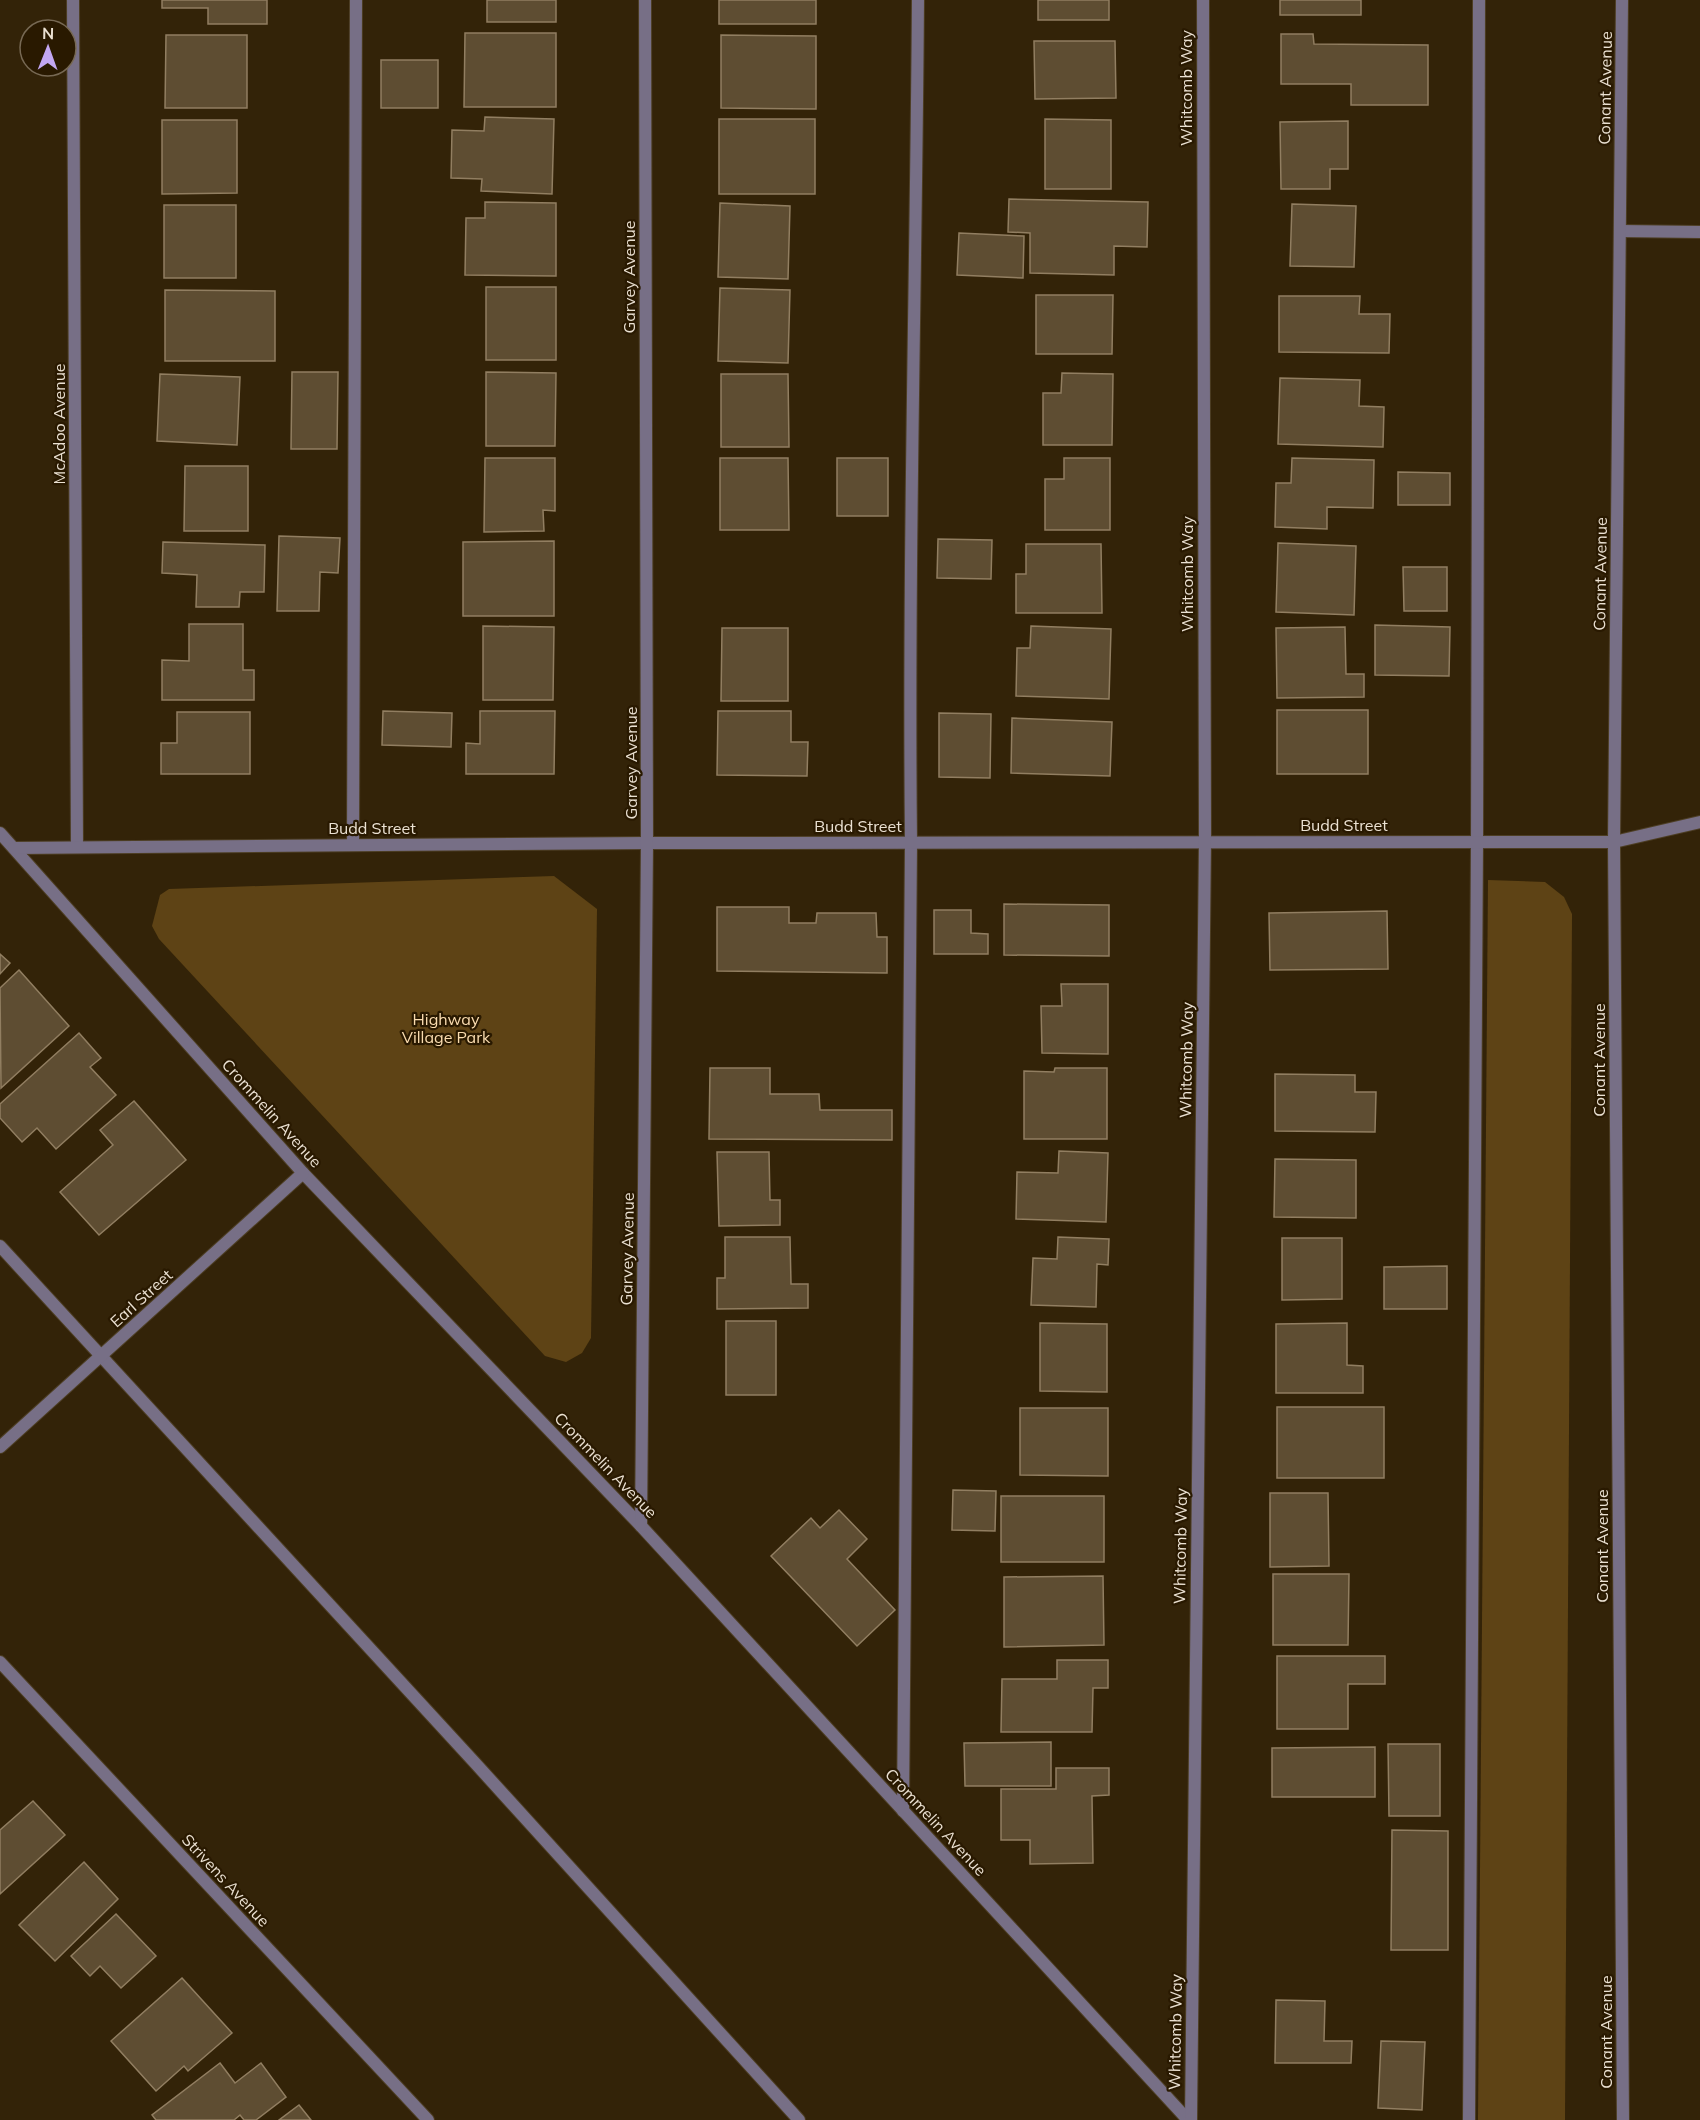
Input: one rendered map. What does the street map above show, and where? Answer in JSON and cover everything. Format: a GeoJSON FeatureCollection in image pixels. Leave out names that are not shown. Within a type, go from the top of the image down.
{"type":"FeatureCollection","features":[{"type":"Feature","properties":{"kind":"street","name":"McAdoo Avenue"},"geometry":{"type":"LineString","coordinates":[[73,0],[77,847]]}},
{"type":"Feature","properties":{"kind":"street"},"geometry":{"type":"LineString","coordinates":[[353,845],[356,0]]}},
{"type":"Feature","properties":{"kind":"street","name":"Garvey Avenue"},"geometry":{"type":"LineString","coordinates":[[641,1526],[647,843],[645,0]]}},
{"type":"Feature","properties":{"kind":"street"},"geometry":{"type":"LineString","coordinates":[[903,1811],[912,842],[910,691],[918,0]]}},
{"type":"Feature","properties":{"kind":"street","name":"Whitcomb Way"},"geometry":{"type":"LineString","coordinates":[[1190,2120],[1204,841],[1203,0]]}},
{"type":"Feature","properties":{"kind":"street"},"geometry":{"type":"LineString","coordinates":[[1469,2120],[1477,842],[1479,0]]}},
{"type":"Feature","properties":{"kind":"street","name":"Conant Avenue"},"geometry":{"type":"LineString","coordinates":[[1622,0],[1614,842],[1623,2120]]}},
{"type":"Feature","properties":{"kind":"street"},"geometry":{"type":"LineString","coordinates":[[1620,231],[1700,232]]}},
{"type":"Feature","properties":{"kind":"street","name":"Budd Street"},"geometry":{"type":"LineString","coordinates":[[14,848],[912,842],[1614,842],[1700,822]]}},
{"type":"Feature","properties":{"kind":"street","name":"Crommelin Avenue"},"geometry":{"type":"LineString","coordinates":[[0,833],[303,1173],[641,1526],[1190,2120]]}},
{"type":"Feature","properties":{"kind":"street","name":"Earl Street"},"geometry":{"type":"LineString","coordinates":[[0,1447],[303,1173]]}},
{"type":"Feature","properties":{"kind":"street"},"geometry":{"type":"LineString","coordinates":[[0,1246],[799,2120]]}},
{"type":"Feature","properties":{"kind":"street","name":"Strivens Avenue"},"geometry":{"type":"LineString","coordinates":[[0,1662],[428,2120]]}},
{"type":"Feature","properties":{"kind":"green space","name":"Highway Village Park"},"geometry":{"type":"Polygon","coordinates":[[[554,876],[597,909],[591,1338],[582,1353],[566,1362],[545,1356],[159,939],[152,926],[160,895],[169,889],[554,876]]]}},
{"type":"Feature","properties":{"kind":"green space"},"geometry":{"type":"Polygon","coordinates":[[[1488,880],[1545,882],[1564,897],[1572,914],[1565,2120],[1478,2120],[1488,880]]]}},
{"type":"Feature","properties":{"kind":"building"},"geometry":{"type":"Polygon","coordinates":[[[162,0],[267,0],[267,24],[208,24],[208,8],[162,8],[162,0]]]}},
{"type":"Feature","properties":{"kind":"building"},"geometry":{"type":"Polygon","coordinates":[[[487,0],[556,0],[556,22],[487,22],[487,0]]]}},
{"type":"Feature","properties":{"kind":"building"},"geometry":{"type":"Polygon","coordinates":[[[719,0],[816,0],[816,24],[719,24],[719,0]]]}},
{"type":"Feature","properties":{"kind":"building"},"geometry":{"type":"Polygon","coordinates":[[[1038,0],[1109,0],[1109,20],[1038,20],[1038,0]]]}},
{"type":"Feature","properties":{"kind":"building"},"geometry":{"type":"Polygon","coordinates":[[[1280,0],[1361,0],[1361,15],[1280,15],[1280,0]]]}},
{"type":"Feature","properties":{"kind":"building"},"geometry":{"type":"Polygon","coordinates":[[[465,33],[556,33],[556,107],[464,107],[465,33]]]}},
{"type":"Feature","properties":{"kind":"building"},"geometry":{"type":"Polygon","coordinates":[[[1281,34],[1313,34],[1314,44],[1428,45],[1428,105],[1351,105],[1351,84],[1281,84],[1281,34]]]}},
{"type":"Feature","properties":{"kind":"building"},"geometry":{"type":"Polygon","coordinates":[[[166,35],[247,35],[247,108],[165,108],[166,35]]]}},
{"type":"Feature","properties":{"kind":"building"},"geometry":{"type":"Polygon","coordinates":[[[721,35],[816,36],[816,109],[721,108],[721,35]]]}},
{"type":"Feature","properties":{"kind":"building"},"geometry":{"type":"Polygon","coordinates":[[[1034,41],[1115,41],[1116,98],[1035,99],[1034,41]]]}},
{"type":"Feature","properties":{"kind":"building"},"geometry":{"type":"Polygon","coordinates":[[[381,60],[438,60],[438,108],[381,108],[381,60]]]}},
{"type":"Feature","properties":{"kind":"building"},"geometry":{"type":"Polygon","coordinates":[[[485,117],[554,119],[552,194],[481,191],[482,179],[451,178],[452,130],[484,131],[485,117]]]}},
{"type":"Feature","properties":{"kind":"building"},"geometry":{"type":"Polygon","coordinates":[[[719,119],[815,119],[815,194],[719,194],[719,119]]]}},
{"type":"Feature","properties":{"kind":"building"},"geometry":{"type":"Polygon","coordinates":[[[1045,119],[1111,120],[1111,189],[1045,189],[1045,119]]]}},
{"type":"Feature","properties":{"kind":"building"},"geometry":{"type":"Polygon","coordinates":[[[162,120],[237,120],[237,193],[162,194],[162,120]]]}},
{"type":"Feature","properties":{"kind":"building"},"geometry":{"type":"Polygon","coordinates":[[[1348,121],[1348,169],[1330,169],[1330,189],[1281,189],[1280,122],[1348,121]]]}},
{"type":"Feature","properties":{"kind":"building"},"geometry":{"type":"Polygon","coordinates":[[[1009,199],[1148,202],[1147,247],[1114,246],[1114,275],[1030,273],[1030,233],[1008,232],[1009,199]]]}},
{"type":"Feature","properties":{"kind":"building"},"geometry":{"type":"Polygon","coordinates":[[[485,202],[556,203],[556,276],[465,275],[466,218],[485,218],[485,202]]]}},
{"type":"Feature","properties":{"kind":"building"},"geometry":{"type":"Polygon","coordinates":[[[720,203],[790,206],[788,279],[718,277],[720,203]]]}},
{"type":"Feature","properties":{"kind":"building"},"geometry":{"type":"Polygon","coordinates":[[[1292,204],[1356,206],[1354,267],[1290,266],[1292,204]]]}},
{"type":"Feature","properties":{"kind":"building"},"geometry":{"type":"Polygon","coordinates":[[[164,205],[236,205],[236,278],[164,278],[164,205]]]}},
{"type":"Feature","properties":{"kind":"building"},"geometry":{"type":"Polygon","coordinates":[[[959,233],[1024,236],[1023,278],[957,275],[959,233]]]}},
{"type":"Feature","properties":{"kind":"building"},"geometry":{"type":"Polygon","coordinates":[[[486,287],[556,287],[556,360],[486,360],[486,287]]]}},
{"type":"Feature","properties":{"kind":"building"},"geometry":{"type":"Polygon","coordinates":[[[720,288],[790,290],[788,363],[718,361],[720,288]]]}},
{"type":"Feature","properties":{"kind":"building"},"geometry":{"type":"Polygon","coordinates":[[[165,290],[275,291],[275,361],[165,361],[165,290]]]}},
{"type":"Feature","properties":{"kind":"building"},"geometry":{"type":"Polygon","coordinates":[[[1036,295],[1113,295],[1112,354],[1036,354],[1036,295]]]}},
{"type":"Feature","properties":{"kind":"building"},"geometry":{"type":"Polygon","coordinates":[[[1279,296],[1360,296],[1359,314],[1390,314],[1389,353],[1279,352],[1279,296]]]}},
{"type":"Feature","properties":{"kind":"building"},"geometry":{"type":"Polygon","coordinates":[[[292,372],[338,372],[337,449],[291,449],[292,372]]]}},
{"type":"Feature","properties":{"kind":"building"},"geometry":{"type":"Polygon","coordinates":[[[486,372],[556,373],[555,446],[486,446],[486,372]]]}},
{"type":"Feature","properties":{"kind":"building"},"geometry":{"type":"Polygon","coordinates":[[[1062,373],[1113,374],[1112,445],[1043,445],[1043,393],[1061,393],[1062,373]]]}},
{"type":"Feature","properties":{"kind":"building"},"geometry":{"type":"Polygon","coordinates":[[[160,374],[240,377],[237,445],[157,441],[160,374]]]}},
{"type":"Feature","properties":{"kind":"building"},"geometry":{"type":"Polygon","coordinates":[[[721,374],[788,374],[789,447],[721,447],[721,374]]]}},
{"type":"Feature","properties":{"kind":"building"},"geometry":{"type":"Polygon","coordinates":[[[1280,378],[1360,380],[1359,406],[1384,407],[1383,447],[1278,444],[1280,378]]]}},
{"type":"Feature","properties":{"kind":"building"},"geometry":{"type":"Polygon","coordinates":[[[485,458],[555,458],[555,511],[543,510],[544,531],[484,532],[485,458]]]}},
{"type":"Feature","properties":{"kind":"building"},"geometry":{"type":"Polygon","coordinates":[[[720,458],[788,458],[789,530],[720,530],[720,458]]]}},
{"type":"Feature","properties":{"kind":"building"},"geometry":{"type":"Polygon","coordinates":[[[837,458],[888,458],[888,516],[837,516],[837,458]]]}},
{"type":"Feature","properties":{"kind":"building"},"geometry":{"type":"Polygon","coordinates":[[[1064,458],[1110,458],[1110,530],[1045,530],[1045,479],[1064,479],[1064,458]]]}},
{"type":"Feature","properties":{"kind":"building"},"geometry":{"type":"Polygon","coordinates":[[[1292,458],[1374,460],[1373,508],[1327,507],[1327,529],[1275,527],[1276,483],[1291,483],[1292,458]]]}},
{"type":"Feature","properties":{"kind":"building"},"geometry":{"type":"Polygon","coordinates":[[[185,466],[248,466],[248,531],[184,531],[185,466]]]}},
{"type":"Feature","properties":{"kind":"building"},"geometry":{"type":"Polygon","coordinates":[[[1398,472],[1450,473],[1450,505],[1398,505],[1398,472]]]}},
{"type":"Feature","properties":{"kind":"building"},"geometry":{"type":"Polygon","coordinates":[[[279,536],[340,538],[338,573],[320,572],[319,611],[277,611],[279,536]]]}},
{"type":"Feature","properties":{"kind":"building"},"geometry":{"type":"Polygon","coordinates":[[[938,539],[992,540],[991,579],[937,578],[938,539]]]}},
{"type":"Feature","properties":{"kind":"building"},"geometry":{"type":"Polygon","coordinates":[[[554,541],[554,616],[463,616],[463,542],[554,541]]]}},
{"type":"Feature","properties":{"kind":"building"},"geometry":{"type":"Polygon","coordinates":[[[163,542],[265,545],[264,592],[240,592],[239,607],[196,607],[197,575],[162,573],[163,542]]]}},
{"type":"Feature","properties":{"kind":"building"},"geometry":{"type":"Polygon","coordinates":[[[1278,543],[1356,546],[1354,615],[1276,612],[1278,543]]]}},
{"type":"Feature","properties":{"kind":"building"},"geometry":{"type":"Polygon","coordinates":[[[1026,544],[1101,544],[1102,613],[1016,613],[1016,574],[1026,574],[1026,544]]]}},
{"type":"Feature","properties":{"kind":"building"},"geometry":{"type":"Polygon","coordinates":[[[1403,567],[1447,567],[1447,611],[1404,611],[1403,567]]]}},
{"type":"Feature","properties":{"kind":"building"},"geometry":{"type":"Polygon","coordinates":[[[189,624],[243,624],[243,670],[254,670],[254,700],[162,700],[162,660],[189,661],[189,624]]]}},
{"type":"Feature","properties":{"kind":"building"},"geometry":{"type":"Polygon","coordinates":[[[1375,625],[1450,627],[1449,676],[1375,675],[1375,625]]]}},
{"type":"Feature","properties":{"kind":"building"},"geometry":{"type":"Polygon","coordinates":[[[483,626],[554,627],[553,700],[483,700],[483,626]]]}},
{"type":"Feature","properties":{"kind":"building"},"geometry":{"type":"Polygon","coordinates":[[[1031,626],[1111,629],[1109,699],[1016,696],[1017,648],[1030,648],[1031,626]]]}},
{"type":"Feature","properties":{"kind":"building"},"geometry":{"type":"Polygon","coordinates":[[[1345,627],[1346,674],[1364,674],[1364,697],[1277,698],[1276,628],[1345,627]]]}},
{"type":"Feature","properties":{"kind":"building"},"geometry":{"type":"Polygon","coordinates":[[[722,628],[788,628],[788,701],[721,701],[722,628]]]}},
{"type":"Feature","properties":{"kind":"building"},"geometry":{"type":"Polygon","coordinates":[[[1277,710],[1368,710],[1368,774],[1277,774],[1277,710]]]}},
{"type":"Feature","properties":{"kind":"building"},"geometry":{"type":"Polygon","coordinates":[[[383,711],[452,713],[451,747],[382,745],[383,711]]]}},
{"type":"Feature","properties":{"kind":"building"},"geometry":{"type":"Polygon","coordinates":[[[480,711],[555,711],[554,774],[466,774],[466,743],[480,744],[480,711]]]}},
{"type":"Feature","properties":{"kind":"building"},"geometry":{"type":"Polygon","coordinates":[[[718,711],[791,711],[791,742],[808,742],[807,776],[717,775],[718,711]]]}},
{"type":"Feature","properties":{"kind":"building"},"geometry":{"type":"Polygon","coordinates":[[[177,712],[250,712],[250,774],[161,774],[161,743],[177,743],[177,712]]]}},
{"type":"Feature","properties":{"kind":"building"},"geometry":{"type":"Polygon","coordinates":[[[939,713],[991,714],[990,778],[939,777],[939,713]]]}},
{"type":"Feature","properties":{"kind":"building"},"geometry":{"type":"Polygon","coordinates":[[[1012,718],[1112,722],[1110,776],[1011,773],[1012,718]]]}},
{"type":"Feature","properties":{"kind":"building"},"geometry":{"type":"Polygon","coordinates":[[[1004,904],[1109,905],[1109,956],[1004,955],[1004,904]]]}},
{"type":"Feature","properties":{"kind":"building"},"geometry":{"type":"Polygon","coordinates":[[[717,907],[789,907],[789,923],[816,923],[817,913],[876,913],[877,937],[887,937],[887,973],[717,971],[717,907]]]}},
{"type":"Feature","properties":{"kind":"building"},"geometry":{"type":"Polygon","coordinates":[[[934,910],[971,910],[971,933],[988,934],[988,954],[934,954],[934,910]]]}},
{"type":"Feature","properties":{"kind":"building"},"geometry":{"type":"Polygon","coordinates":[[[1387,911],[1388,969],[1270,970],[1269,913],[1387,911]]]}},
{"type":"Feature","properties":{"kind":"building"},"geometry":{"type":"Polygon","coordinates":[[[0,954],[10,963],[0,974],[0,954]]]}},
{"type":"Feature","properties":{"kind":"building"},"geometry":{"type":"Polygon","coordinates":[[[19,970],[69,1026],[1,1088],[0,988],[19,970]]]}},
{"type":"Feature","properties":{"kind":"building"},"geometry":{"type":"Polygon","coordinates":[[[1061,984],[1108,984],[1108,1054],[1042,1053],[1041,1006],[1062,1006],[1061,984]]]}},
{"type":"Feature","properties":{"kind":"building"},"geometry":{"type":"Polygon","coordinates":[[[79,1033],[101,1058],[90,1067],[116,1095],[56,1149],[37,1128],[22,1142],[0,1118],[0,1104],[79,1033]]]}},
{"type":"Feature","properties":{"kind":"building"},"geometry":{"type":"Polygon","coordinates":[[[710,1068],[770,1068],[770,1094],[819,1094],[820,1110],[892,1110],[892,1140],[709,1139],[710,1068]]]}},
{"type":"Feature","properties":{"kind":"building"},"geometry":{"type":"Polygon","coordinates":[[[1055,1068],[1107,1068],[1107,1139],[1024,1139],[1024,1071],[1054,1072],[1055,1068]]]}},
{"type":"Feature","properties":{"kind":"building"},"geometry":{"type":"Polygon","coordinates":[[[1275,1074],[1355,1075],[1355,1092],[1376,1092],[1375,1132],[1275,1131],[1275,1074]]]}},
{"type":"Feature","properties":{"kind":"building"},"geometry":{"type":"Polygon","coordinates":[[[134,1101],[186,1160],[99,1235],[60,1192],[113,1145],[100,1130],[134,1101]]]}},
{"type":"Feature","properties":{"kind":"building"},"geometry":{"type":"Polygon","coordinates":[[[1059,1151],[1108,1153],[1106,1222],[1016,1219],[1017,1172],[1058,1173],[1059,1151]]]}},
{"type":"Feature","properties":{"kind":"building"},"geometry":{"type":"Polygon","coordinates":[[[717,1152],[769,1152],[770,1200],[780,1200],[780,1225],[719,1226],[717,1152]]]}},
{"type":"Feature","properties":{"kind":"building"},"geometry":{"type":"Polygon","coordinates":[[[1275,1159],[1356,1160],[1356,1218],[1274,1217],[1275,1159]]]}},
{"type":"Feature","properties":{"kind":"building"},"geometry":{"type":"Polygon","coordinates":[[[725,1237],[790,1237],[791,1284],[808,1284],[808,1308],[717,1309],[717,1278],[725,1278],[725,1237]]]}},
{"type":"Feature","properties":{"kind":"building"},"geometry":{"type":"Polygon","coordinates":[[[1058,1237],[1109,1239],[1108,1265],[1097,1264],[1096,1307],[1031,1305],[1033,1258],[1057,1259],[1058,1237]]]}},
{"type":"Feature","properties":{"kind":"building"},"geometry":{"type":"Polygon","coordinates":[[[1282,1238],[1342,1238],[1342,1299],[1282,1300],[1282,1238]]]}},
{"type":"Feature","properties":{"kind":"building"},"geometry":{"type":"Polygon","coordinates":[[[1447,1266],[1447,1309],[1384,1309],[1384,1267],[1447,1266]]]}},
{"type":"Feature","properties":{"kind":"building"},"geometry":{"type":"Polygon","coordinates":[[[726,1321],[776,1321],[776,1395],[726,1395],[726,1321]]]}},
{"type":"Feature","properties":{"kind":"building"},"geometry":{"type":"Polygon","coordinates":[[[1040,1323],[1107,1324],[1107,1392],[1040,1391],[1040,1323]]]}},
{"type":"Feature","properties":{"kind":"building"},"geometry":{"type":"Polygon","coordinates":[[[1347,1323],[1347,1365],[1363,1366],[1363,1393],[1276,1393],[1276,1324],[1347,1323]]]}},
{"type":"Feature","properties":{"kind":"building"},"geometry":{"type":"Polygon","coordinates":[[[1277,1407],[1384,1407],[1384,1478],[1277,1478],[1277,1407]]]}},
{"type":"Feature","properties":{"kind":"building"},"geometry":{"type":"Polygon","coordinates":[[[1020,1408],[1108,1408],[1108,1476],[1020,1475],[1020,1408]]]}},
{"type":"Feature","properties":{"kind":"building"},"geometry":{"type":"Polygon","coordinates":[[[953,1490],[996,1491],[995,1531],[952,1530],[953,1490]]]}},
{"type":"Feature","properties":{"kind":"building"},"geometry":{"type":"Polygon","coordinates":[[[1270,1493],[1328,1493],[1329,1566],[1270,1567],[1270,1493]]]}},
{"type":"Feature","properties":{"kind":"building"},"geometry":{"type":"Polygon","coordinates":[[[1001,1496],[1104,1496],[1104,1562],[1001,1562],[1001,1496]]]}},
{"type":"Feature","properties":{"kind":"building"},"geometry":{"type":"Polygon","coordinates":[[[839,1510],[867,1539],[847,1559],[895,1610],[857,1646],[771,1556],[811,1518],[820,1528],[839,1510]]]}},
{"type":"Feature","properties":{"kind":"building"},"geometry":{"type":"Polygon","coordinates":[[[1273,1574],[1349,1574],[1348,1645],[1273,1645],[1273,1574]]]}},
{"type":"Feature","properties":{"kind":"building"},"geometry":{"type":"Polygon","coordinates":[[[1103,1576],[1104,1645],[1004,1647],[1004,1577],[1103,1576]]]}},
{"type":"Feature","properties":{"kind":"building"},"geometry":{"type":"Polygon","coordinates":[[[1277,1656],[1385,1656],[1385,1684],[1348,1684],[1348,1729],[1277,1729],[1277,1656]]]}},
{"type":"Feature","properties":{"kind":"building"},"geometry":{"type":"Polygon","coordinates":[[[1057,1660],[1108,1660],[1108,1688],[1093,1688],[1092,1732],[1001,1732],[1002,1679],[1057,1679],[1057,1660]]]}},
{"type":"Feature","properties":{"kind":"building"},"geometry":{"type":"Polygon","coordinates":[[[1051,1742],[1051,1786],[965,1786],[964,1743],[1051,1742]]]}},
{"type":"Feature","properties":{"kind":"building"},"geometry":{"type":"Polygon","coordinates":[[[1388,1744],[1440,1744],[1440,1816],[1389,1816],[1388,1744]]]}},
{"type":"Feature","properties":{"kind":"building"},"geometry":{"type":"Polygon","coordinates":[[[1375,1747],[1375,1797],[1272,1797],[1272,1748],[1375,1747]]]}},
{"type":"Feature","properties":{"kind":"building"},"geometry":{"type":"Polygon","coordinates":[[[1056,1768],[1109,1768],[1109,1795],[1092,1796],[1093,1863],[1030,1864],[1030,1840],[1001,1840],[1001,1789],[1056,1789],[1056,1768]]]}},
{"type":"Feature","properties":{"kind":"building"},"geometry":{"type":"Polygon","coordinates":[[[33,1801],[65,1835],[0,1894],[0,1830],[33,1801]]]}},
{"type":"Feature","properties":{"kind":"building"},"geometry":{"type":"Polygon","coordinates":[[[1392,1830],[1448,1831],[1448,1950],[1391,1950],[1392,1830]]]}},
{"type":"Feature","properties":{"kind":"building"},"geometry":{"type":"Polygon","coordinates":[[[84,1862],[118,1899],[55,1961],[19,1925],[84,1862]]]}},
{"type":"Feature","properties":{"kind":"building"},"geometry":{"type":"Polygon","coordinates":[[[116,1914],[156,1956],[121,1988],[100,1966],[90,1976],[71,1956],[116,1914]]]}},
{"type":"Feature","properties":{"kind":"building"},"geometry":{"type":"Polygon","coordinates":[[[182,1978],[232,2033],[188,2071],[184,2066],[156,2091],[111,2041],[182,1978]]]}},
{"type":"Feature","properties":{"kind":"building"},"geometry":{"type":"Polygon","coordinates":[[[1276,2000],[1325,2001],[1324,2041],[1352,2041],[1351,2063],[1275,2063],[1276,2000]]]}},
{"type":"Feature","properties":{"kind":"building"},"geometry":{"type":"Polygon","coordinates":[[[1381,2041],[1425,2042],[1422,2110],[1378,2108],[1381,2041]]]}},
{"type":"Feature","properties":{"kind":"building"},"geometry":{"type":"Polygon","coordinates":[[[220,2063],[235,2083],[261,2063],[286,2097],[256,2120],[244,2120],[240,2115],[234,2120],[156,2120],[152,2115],[220,2063]]]}},
{"type":"Feature","properties":{"kind":"building"},"geometry":{"type":"Polygon","coordinates":[[[299,2105],[311,2120],[279,2120],[299,2105]]]}}]}
